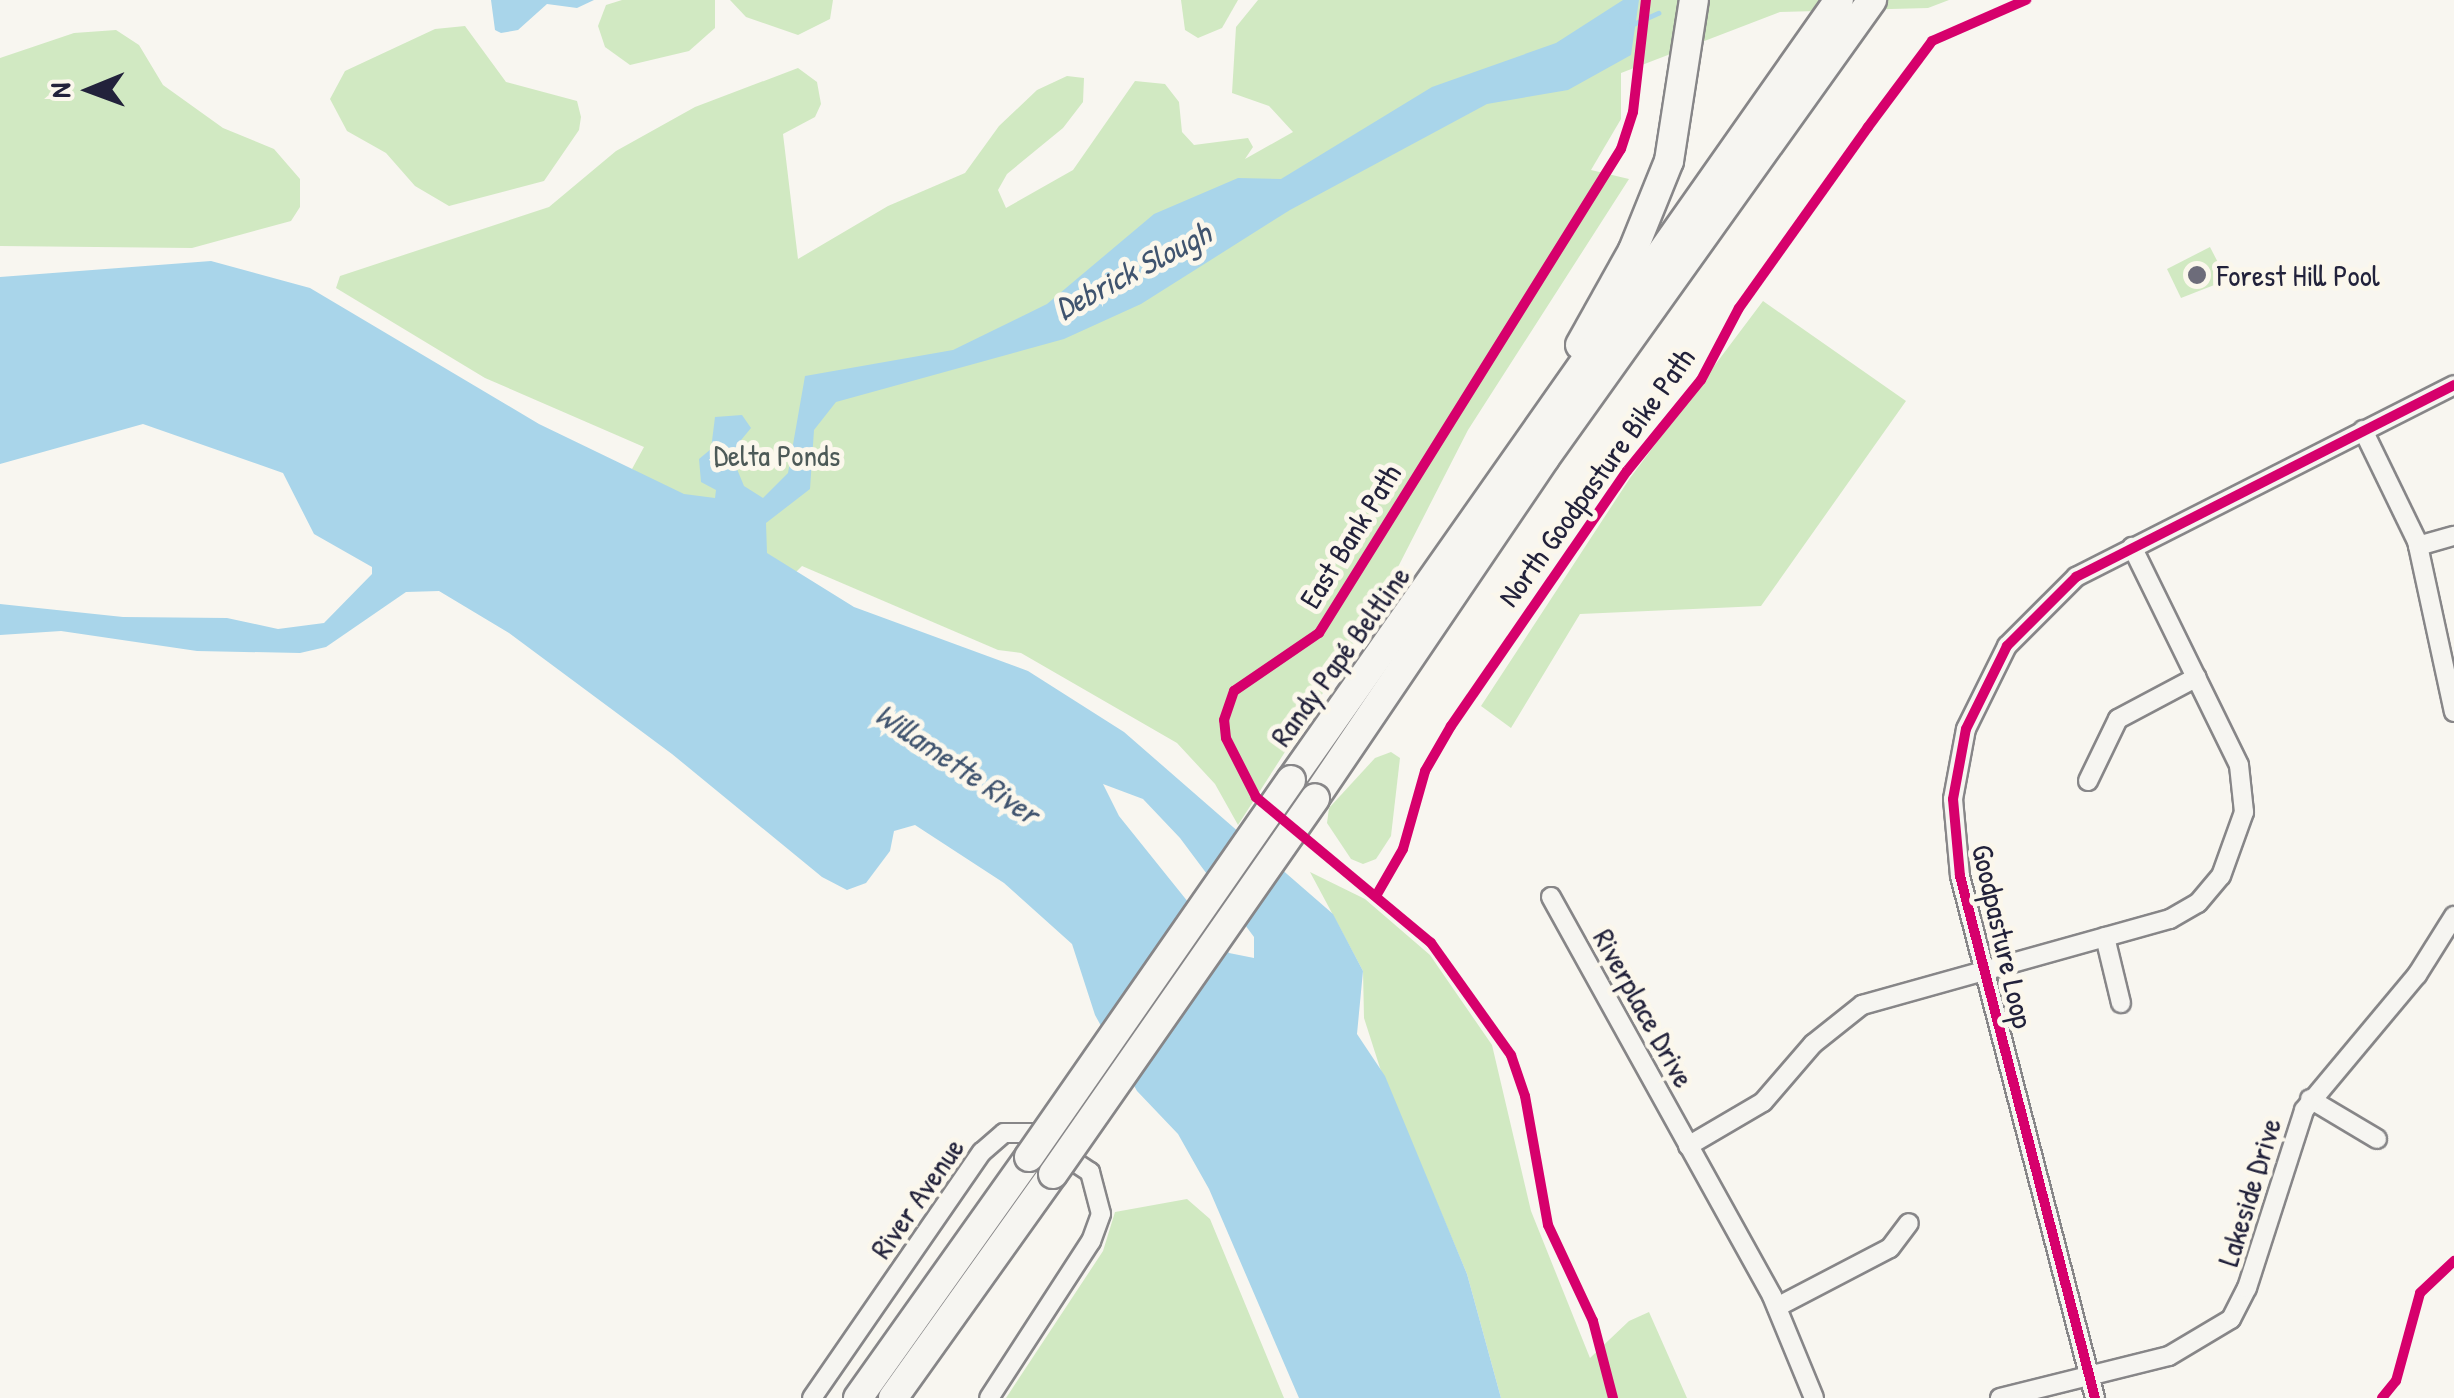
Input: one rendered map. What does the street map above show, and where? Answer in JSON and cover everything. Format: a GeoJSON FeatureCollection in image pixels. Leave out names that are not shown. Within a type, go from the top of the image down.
{"type":"FeatureCollection","features":[{"type":"Feature","properties":{"kind":"highway"},"geometry":{"type":"LineString","coordinates":[[1379,660],[1614,286],[1658,191],[1688,70],[1694,0]]}},
{"type":"Feature","properties":{"kind":"highway","name":"Randy Papé Beltline"},"geometry":{"type":"LineString","coordinates":[[861,1391],[1379,660],[1839,0]]}},
{"type":"Feature","properties":{"kind":"highway","name":"Randy Papé Beltline"},"geometry":{"type":"LineString","coordinates":[[892,1398],[1315,798],[1738,182],[1872,0]]}},
{"type":"Feature","properties":{"kind":"highway"},"geometry":{"type":"LineString","coordinates":[[1738,182],[1890,0]]}},
{"type":"Feature","properties":{"kind":"highway"},"geometry":{"type":"LineString","coordinates":[[905,1398],[1000,1246]]}},
{"type":"Feature","properties":{"kind":"street","name":"Goodpasture Loop"},"geometry":{"type":"LineString","coordinates":[[2095,1398],[1982,969],[1953,821],[1958,763],[1975,705],[2008,646],[2043,604],[2132,546],[2454,385]]}},
{"type":"Feature","properties":{"kind":"street"},"geometry":{"type":"LineString","coordinates":[[2362,430],[2418,546],[2454,712]]}},
{"type":"Feature","properties":{"kind":"street"},"geometry":{"type":"LineString","coordinates":[[2418,546],[2454,536]]}},
{"type":"Feature","properties":{"kind":"street"},"geometry":{"type":"LineString","coordinates":[[1688,1146],[1763,1102],[1846,1014],[1892,993],[2104,937],[2188,910],[2214,887],[2236,846],[2242,778],[2198,677],[2132,546]]}},
{"type":"Feature","properties":{"kind":"street"},"geometry":{"type":"LineString","coordinates":[[2088,781],[2118,719],[2198,677]]}},
{"type":"Feature","properties":{"kind":"street","name":"Riverplace Drive"},"geometry":{"type":"LineString","coordinates":[[1551,897],[1778,1307],[1814,1398]]}},
{"type":"Feature","properties":{"kind":"street","name":"Lakeside Drive"},"geometry":{"type":"LineString","coordinates":[[2090,1378],[2180,1352],[2231,1318],[2247,1288],[2290,1138],[2310,1099],[2448,944],[2454,916]]}},
{"type":"Feature","properties":{"kind":"street"},"geometry":{"type":"LineString","coordinates":[[2104,937],[2122,1003]]}},
{"type":"Feature","properties":{"kind":"street"},"geometry":{"type":"LineString","coordinates":[[2310,1099],[2377,1139]]}},
{"type":"Feature","properties":{"kind":"street","name":"River Avenue"},"geometry":{"type":"LineString","coordinates":[[812,1398],[982,1152],[1004,1133],[1031,1132],[1090,1172],[1100,1200],[1099,1226],[989,1398]]}},
{"type":"Feature","properties":{"kind":"street"},"geometry":{"type":"LineString","coordinates":[[1778,1307],[1890,1248],[1909,1223]]}},
{"type":"Feature","properties":{"kind":"street"},"geometry":{"type":"LineString","coordinates":[[2000,1398],[2090,1378]]}},
{"type":"Feature","properties":{"kind":"green space"},"geometry":{"type":"Polygon","coordinates":[[[622,0],[715,0],[715,28],[689,51],[630,65],[605,47],[598,26],[606,5],[622,0]]]}},
{"type":"Feature","properties":{"kind":"green space"},"geometry":{"type":"Polygon","coordinates":[[[730,0],[833,0],[830,19],[798,35],[746,17],[730,0]]]}},
{"type":"Feature","properties":{"kind":"green space"},"geometry":{"type":"Polygon","coordinates":[[[1181,0],[1238,0],[1222,28],[1198,38],[1185,30],[1181,0]]]}},
{"type":"Feature","properties":{"kind":"green space","name":"Delta Ponds"},"geometry":{"type":"Polygon","coordinates":[[[1258,0],[1949,0],[1928,8],[1780,12],[1621,73],[1621,119],[1591,170],[1629,179],[1468,430],[1375,612],[1238,825],[1215,784],[1177,743],[1021,653],[998,650],[802,566],[796,572],[632,469],[644,447],[485,378],[336,288],[340,276],[549,207],[616,151],[695,107],[798,68],[817,82],[821,104],[815,117],[783,134],[798,259],[888,206],[965,173],[999,126],[1037,90],[1067,76],[1084,78],[1083,102],[1063,128],[1007,174],[998,190],[1006,208],[1073,170],[1135,81],[1165,84],[1179,102],[1182,132],[1194,145],[1248,138],[1253,147],[1245,159],[1293,132],[1269,106],[1232,93],[1236,27],[1258,0]]]}},
{"type":"Feature","properties":{"kind":"green space"},"geometry":{"type":"Polygon","coordinates":[[[465,26],[506,82],[577,101],[581,117],[579,130],[544,181],[449,206],[415,186],[386,153],[347,131],[330,99],[345,71],[435,29],[465,26]]]}},
{"type":"Feature","properties":{"kind":"green space"},"geometry":{"type":"Polygon","coordinates":[[[116,30],[139,45],[163,85],[223,128],[274,149],[300,179],[300,207],[291,221],[192,248],[0,246],[0,58],[74,33],[116,30]]]}},
{"type":"Feature","properties":{"kind":"green space","name":"Forest Hill Pool"},"geometry":{"type":"Polygon","coordinates":[[[2210,247],[2227,280],[2181,298],[2167,269],[2210,247]]]}},
{"type":"Feature","properties":{"kind":"green space"},"geometry":{"type":"Polygon","coordinates":[[[1763,301],[1906,401],[1761,606],[1580,614],[1511,728],[1481,706],[1630,478],[1763,301]]]}},
{"type":"Feature","properties":{"kind":"green space"},"geometry":{"type":"Polygon","coordinates":[[[1391,752],[1400,758],[1391,836],[1376,859],[1363,864],[1351,859],[1327,823],[1329,808],[1375,758],[1391,752]]]}},
{"type":"Feature","properties":{"kind":"green space"},"geometry":{"type":"Polygon","coordinates":[[[1310,872],[1365,899],[1430,955],[1492,1045],[1531,1211],[1590,1358],[1629,1321],[1649,1312],[1687,1398],[1501,1398],[1467,1274],[1380,1068],[1364,1018],[1363,971],[1310,872]]]}},
{"type":"Feature","properties":{"kind":"green space"},"geometry":{"type":"Polygon","coordinates":[[[1187,1199],[1210,1219],[1284,1398],[1006,1398],[1103,1251],[1115,1212],[1187,1199]]]}},
{"type":"Feature","properties":{"kind":"water"},"geometry":{"type":"Polygon","coordinates":[[[491,0],[594,0],[577,8],[547,4],[518,30],[501,33],[495,30],[491,0]]]}},
{"type":"Feature","properties":{"kind":"water","name":"Willamette River"},"geometry":{"type":"Polygon","coordinates":[[[1623,0],[1639,0],[1631,55],[1568,90],[1487,104],[1290,210],[1141,304],[1064,339],[836,402],[814,430],[810,489],[766,523],[767,553],[854,607],[1028,671],[1124,732],[1333,914],[1363,971],[1357,1034],[1385,1076],[1467,1274],[1501,1398],[1299,1398],[1209,1189],[1178,1134],[1137,1091],[1095,1015],[1072,944],[1004,883],[915,825],[894,831],[890,851],[866,883],[847,890],[822,877],[672,754],[509,633],[439,591],[406,592],[326,647],[300,653],[197,651],[61,631],[0,635],[0,604],[123,617],[227,618],[278,629],[324,623],[372,574],[372,567],[314,534],[283,473],[143,424],[0,464],[0,277],[211,261],[310,288],[539,424],[684,494],[715,498],[716,490],[701,482],[699,459],[711,449],[715,417],[742,415],[751,428],[737,445],[737,469],[744,486],[763,498],[788,473],[805,376],[953,350],[1047,304],[1154,214],[1238,178],[1281,179],[1432,87],[1556,43],[1623,0]],[[1103,784],[1119,816],[1229,953],[1254,958],[1254,937],[1180,838],[1143,799],[1103,784]]]}},
{"type":"Feature","properties":{"kind":"waterway","name":"Debrick Slough"},"geometry":{"type":"LineString","coordinates":[[1631,25],[1658,13]]}},
{"type":"Feature","properties":{"kind":"cycle path","name":"East Bank Path"},"geometry":{"type":"LineString","coordinates":[[1613,1398],[1593,1321],[1548,1225],[1525,1096],[1511,1055],[1431,943],[1256,797],[1226,738],[1224,720],[1234,691],[1319,633],[1621,149],[1633,112],[1646,0]]}},
{"type":"Feature","properties":{"kind":"cycle path","name":"North Goodpasture Bike Path"},"geometry":{"type":"LineString","coordinates":[[1376,896],[1403,849],[1425,771],[1451,726],[1627,471],[1701,380],[1739,308],[1868,127],[1932,41],[2026,0]]}},
{"type":"Feature","properties":{"kind":"cycle path"},"geometry":{"type":"LineString","coordinates":[[2095,1398],[1960,876],[1953,799],[1966,729],[2007,646],[2076,577],[2454,385]]}},
{"type":"Feature","properties":{"kind":"cycle path"},"geometry":{"type":"LineString","coordinates":[[2382,1398],[2396,1381],[2420,1293],[2454,1261]]}},
{"type":"Feature","properties":{"kind":"place","name":"Forest Hill Pool"},"geometry":{"type":"Point","coordinates":[2197,275]}}]}
